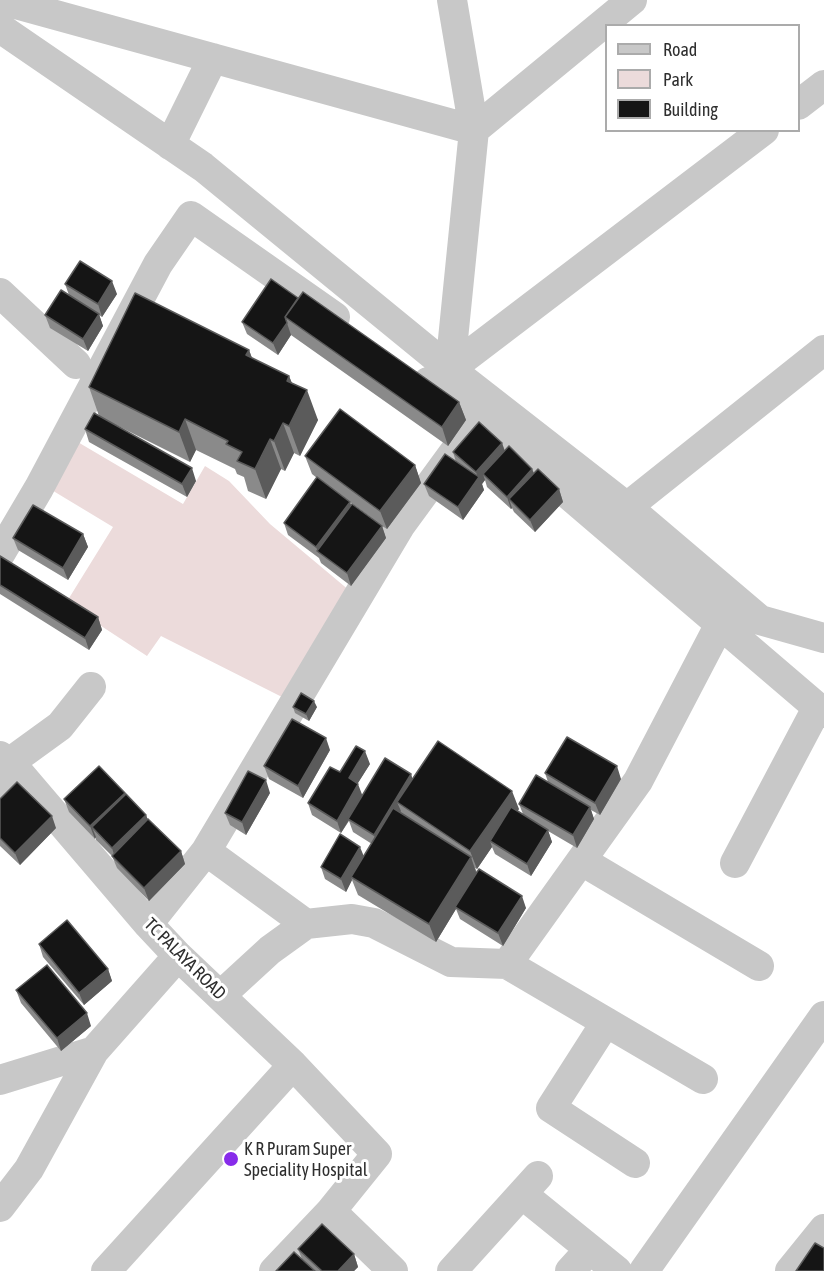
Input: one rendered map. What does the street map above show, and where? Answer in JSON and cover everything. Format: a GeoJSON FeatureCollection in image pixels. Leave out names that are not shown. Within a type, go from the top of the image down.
{"type":"FeatureCollection","features":[{"type":"Feature","properties":{"kind":"street"},"geometry":{"type":"LineString","coordinates":[[1,0],[474,130]]}},
{"type":"Feature","properties":{"kind":"street"},"geometry":{"type":"LineString","coordinates":[[450,369],[474,130],[452,0]]}},
{"type":"Feature","properties":{"kind":"street"},"geometry":{"type":"LineString","coordinates":[[474,130],[632,0]]}},
{"type":"Feature","properties":{"kind":"street"},"geometry":{"type":"LineString","coordinates":[[0,28],[202,167],[450,369],[627,507],[760,620],[824,638]]}},
{"type":"Feature","properties":{"kind":"street"},"geometry":{"type":"LineString","coordinates":[[170,145],[213,58]]}},
{"type":"Feature","properties":{"kind":"street"},"geometry":{"type":"LineString","coordinates":[[800,103],[824,85]]}},
{"type":"Feature","properties":{"kind":"street"},"geometry":{"type":"LineString","coordinates":[[450,369],[761,132]]}},
{"type":"Feature","properties":{"kind":"street"},"geometry":{"type":"LineString","coordinates":[[0,554],[39,488],[158,264],[192,216],[354,331]]}},
{"type":"Feature","properties":{"kind":"street"},"geometry":{"type":"LineString","coordinates":[[0,293],[76,363]]}},
{"type":"Feature","properties":{"kind":"street"},"geometry":{"type":"LineString","coordinates":[[627,507],[824,350]]}},
{"type":"Feature","properties":{"kind":"street"},"geometry":{"type":"LineString","coordinates":[[402,364],[479,418],[821,710],[735,863]]}},
{"type":"Feature","properties":{"kind":"street"},"geometry":{"type":"LineString","coordinates":[[148,924],[206,851],[400,525],[479,418]]}},
{"type":"Feature","properties":{"kind":"street"},"geometry":{"type":"LineString","coordinates":[[507,964],[638,781],[720,624]]}},
{"type":"Feature","properties":{"kind":"street"},"geometry":{"type":"LineString","coordinates":[[0,796],[9,764],[60,726],[91,687]]}},
{"type":"Feature","properties":{"kind":"street","name":"TC PALAYA ROAD"},"geometry":{"type":"LineString","coordinates":[[9,764],[178,956],[293,1065],[377,1154],[331,1211]]}},
{"type":"Feature","properties":{"kind":"street"},"geometry":{"type":"LineString","coordinates":[[206,851],[306,924]]}},
{"type":"Feature","properties":{"kind":"street"},"geometry":{"type":"LineString","coordinates":[[582,861],[759,966]]}},
{"type":"Feature","properties":{"kind":"street"},"geometry":{"type":"LineString","coordinates":[[221,995],[270,950],[306,924],[352,919],[374,922],[451,962],[507,964],[703,1079]]}},
{"type":"Feature","properties":{"kind":"street"},"geometry":{"type":"LineString","coordinates":[[0,1207],[30,1168],[93,1052],[178,956]]}},
{"type":"Feature","properties":{"kind":"street"},"geometry":{"type":"LineString","coordinates":[[644,1271],[824,1016]]}},
{"type":"Feature","properties":{"kind":"street"},"geometry":{"type":"LineString","coordinates":[[606,1022],[551,1108],[635,1163]]}},
{"type":"Feature","properties":{"kind":"street"},"geometry":{"type":"LineString","coordinates":[[0,1080],[93,1052]]}},
{"type":"Feature","properties":{"kind":"street"},"geometry":{"type":"LineString","coordinates":[[106,1271],[293,1065]]}},
{"type":"Feature","properties":{"kind":"street"},"geometry":{"type":"LineString","coordinates":[[452,1271],[530,1185],[590,1249],[617,1271]]}},
{"type":"Feature","properties":{"kind":"street"},"geometry":{"type":"LineString","coordinates":[[274,1271],[331,1211],[393,1271]]}},
{"type":"Feature","properties":{"kind":"street"},"geometry":{"type":"LineString","coordinates":[[790,1271],[824,1229]]}},
{"type":"Feature","properties":{"kind":"street"},"geometry":{"type":"LineString","coordinates":[[570,1271],[590,1249]]}},
{"type":"Feature","properties":{"kind":"green space"},"geometry":{"type":"Polygon","coordinates":[[[76,441],[183,504],[205,466],[229,481],[270,524],[350,591],[282,697],[161,636],[147,656],[66,603],[113,527],[50,489],[76,441]]]}},
{"type":"Feature","properties":{"kind":"building"},"geometry":{"type":"Polygon","coordinates":[[[80,261],[112,281],[98,304],[65,284],[80,261]]]}},
{"type":"Feature","properties":{"kind":"building"},"geometry":{"type":"Polygon","coordinates":[[[271,279],[298,298],[285,317],[287,323],[273,343],[242,322],[271,279]]]}},
{"type":"Feature","properties":{"kind":"building"},"geometry":{"type":"Polygon","coordinates":[[[61,290],[99,314],[83,339],[45,315],[61,290]]]}},
{"type":"Feature","properties":{"kind":"building"},"geometry":{"type":"Polygon","coordinates":[[[303,292],[459,402],[442,427],[285,317],[303,292]]]}},
{"type":"Feature","properties":{"kind":"building"},"geometry":{"type":"Polygon","coordinates":[[[135,293],[249,350],[246,355],[289,376],[287,381],[307,390],[289,426],[283,423],[274,441],[270,439],[255,469],[237,461],[242,452],[226,444],[228,441],[185,419],[179,432],[89,387],[135,293]]]}},
{"type":"Feature","properties":{"kind":"building"},"geometry":{"type":"Polygon","coordinates":[[[340,409],[415,465],[380,511],[305,456],[340,409]]]}},
{"type":"Feature","properties":{"kind":"building"},"geometry":{"type":"Polygon","coordinates":[[[94,413],[192,468],[182,484],[85,429],[94,413]]]}},
{"type":"Feature","properties":{"kind":"building"},"geometry":{"type":"Polygon","coordinates":[[[479,422],[502,443],[476,472],[453,452],[479,422]]]}},
{"type":"Feature","properties":{"kind":"building"},"geometry":{"type":"Polygon","coordinates":[[[509,446],[532,469],[507,497],[483,474],[509,446]]]}},
{"type":"Feature","properties":{"kind":"building"},"geometry":{"type":"Polygon","coordinates":[[[445,454],[479,477],[458,507],[424,484],[445,454]]]}},
{"type":"Feature","properties":{"kind":"building"},"geometry":{"type":"Polygon","coordinates":[[[538,469],[559,489],[530,520],[509,499],[538,469]]]}},
{"type":"Feature","properties":{"kind":"building"},"geometry":{"type":"Polygon","coordinates":[[[317,477],[350,502],[316,547],[284,523],[317,477]]]}},
{"type":"Feature","properties":{"kind":"building"},"geometry":{"type":"Polygon","coordinates":[[[352,504],[382,526],[347,573],[317,551],[352,504]]]}},
{"type":"Feature","properties":{"kind":"building"},"geometry":{"type":"Polygon","coordinates":[[[33,505],[83,534],[63,568],[13,538],[33,505]]]}},
{"type":"Feature","properties":{"kind":"building"},"geometry":{"type":"Polygon","coordinates":[[[0,556],[98,617],[85,638],[0,585],[0,556]]]}},
{"type":"Feature","properties":{"kind":"building"},"geometry":{"type":"Polygon","coordinates":[[[301,693],[314,701],[306,714],[293,707],[301,693]]]}},
{"type":"Feature","properties":{"kind":"building"},"geometry":{"type":"Polygon","coordinates":[[[292,719],[326,738],[298,786],[264,766],[292,719]]]}},
{"type":"Feature","properties":{"kind":"building"},"geometry":{"type":"Polygon","coordinates":[[[567,737],[617,766],[595,803],[545,773],[567,737]]]}},
{"type":"Feature","properties":{"kind":"building"},"geometry":{"type":"Polygon","coordinates":[[[438,741],[512,791],[470,851],[397,802],[438,741]]]}},
{"type":"Feature","properties":{"kind":"building"},"geometry":{"type":"Polygon","coordinates":[[[356,746],[365,751],[349,778],[358,784],[337,821],[308,803],[330,767],[340,772],[356,746]]]}},
{"type":"Feature","properties":{"kind":"building"},"geometry":{"type":"Polygon","coordinates":[[[385,758],[411,774],[374,835],[348,819],[385,758]]]}},
{"type":"Feature","properties":{"kind":"building"},"geometry":{"type":"Polygon","coordinates":[[[99,766],[125,793],[90,826],[64,799],[99,766]]]}},
{"type":"Feature","properties":{"kind":"building"},"geometry":{"type":"Polygon","coordinates":[[[248,771],[266,780],[242,822],[225,813],[248,771]]]}},
{"type":"Feature","properties":{"kind":"building"},"geometry":{"type":"Polygon","coordinates":[[[536,775],[590,807],[573,835],[519,804],[536,775]]]}},
{"type":"Feature","properties":{"kind":"building"},"geometry":{"type":"Polygon","coordinates":[[[17,782],[52,816],[15,853],[0,838],[0,799],[17,782]]]}},
{"type":"Feature","properties":{"kind":"building"},"geometry":{"type":"Polygon","coordinates":[[[126,794],[146,815],[112,848],[92,827],[126,794]]]}},
{"type":"Feature","properties":{"kind":"building"},"geometry":{"type":"Polygon","coordinates":[[[511,807],[548,830],[527,864],[490,841],[511,807]]]}},
{"type":"Feature","properties":{"kind":"building"},"geometry":{"type":"Polygon","coordinates":[[[393,808],[471,857],[429,924],[351,877],[393,808]]]}},
{"type":"Feature","properties":{"kind":"building"},"geometry":{"type":"Polygon","coordinates":[[[148,819],[181,851],[144,888],[112,856],[148,819]]]}},
{"type":"Feature","properties":{"kind":"building"},"geometry":{"type":"Polygon","coordinates":[[[340,834],[360,847],[341,879],[321,867],[340,834]]]}},
{"type":"Feature","properties":{"kind":"building"},"geometry":{"type":"Polygon","coordinates":[[[479,869],[522,896],[498,933],[455,907],[479,869]]]}},
{"type":"Feature","properties":{"kind":"building"},"geometry":{"type":"Polygon","coordinates":[[[67,920],[108,969],[79,993],[39,944],[67,920]]]}},
{"type":"Feature","properties":{"kind":"building"},"geometry":{"type":"Polygon","coordinates":[[[47,965],[87,1013],[57,1038],[16,990],[47,965]]]}},
{"type":"Feature","properties":{"kind":"building"},"geometry":{"type":"Polygon","coordinates":[[[322,1224],[354,1254],[338,1271],[322,1271],[298,1249],[322,1224]]]}},
{"type":"Feature","properties":{"kind":"building"},"geometry":{"type":"Polygon","coordinates":[[[815,1243],[824,1248],[824,1271],[796,1271],[815,1243]]]}},
{"type":"Feature","properties":{"kind":"building"},"geometry":{"type":"Polygon","coordinates":[[[294,1252],[315,1271],[276,1271],[294,1252]]]}},
{"type":"Feature","properties":{"kind":"place","name":"K R Puram Super Speciality Hospital"},"geometry":{"type":"Point","coordinates":[231,1159]}}]}
